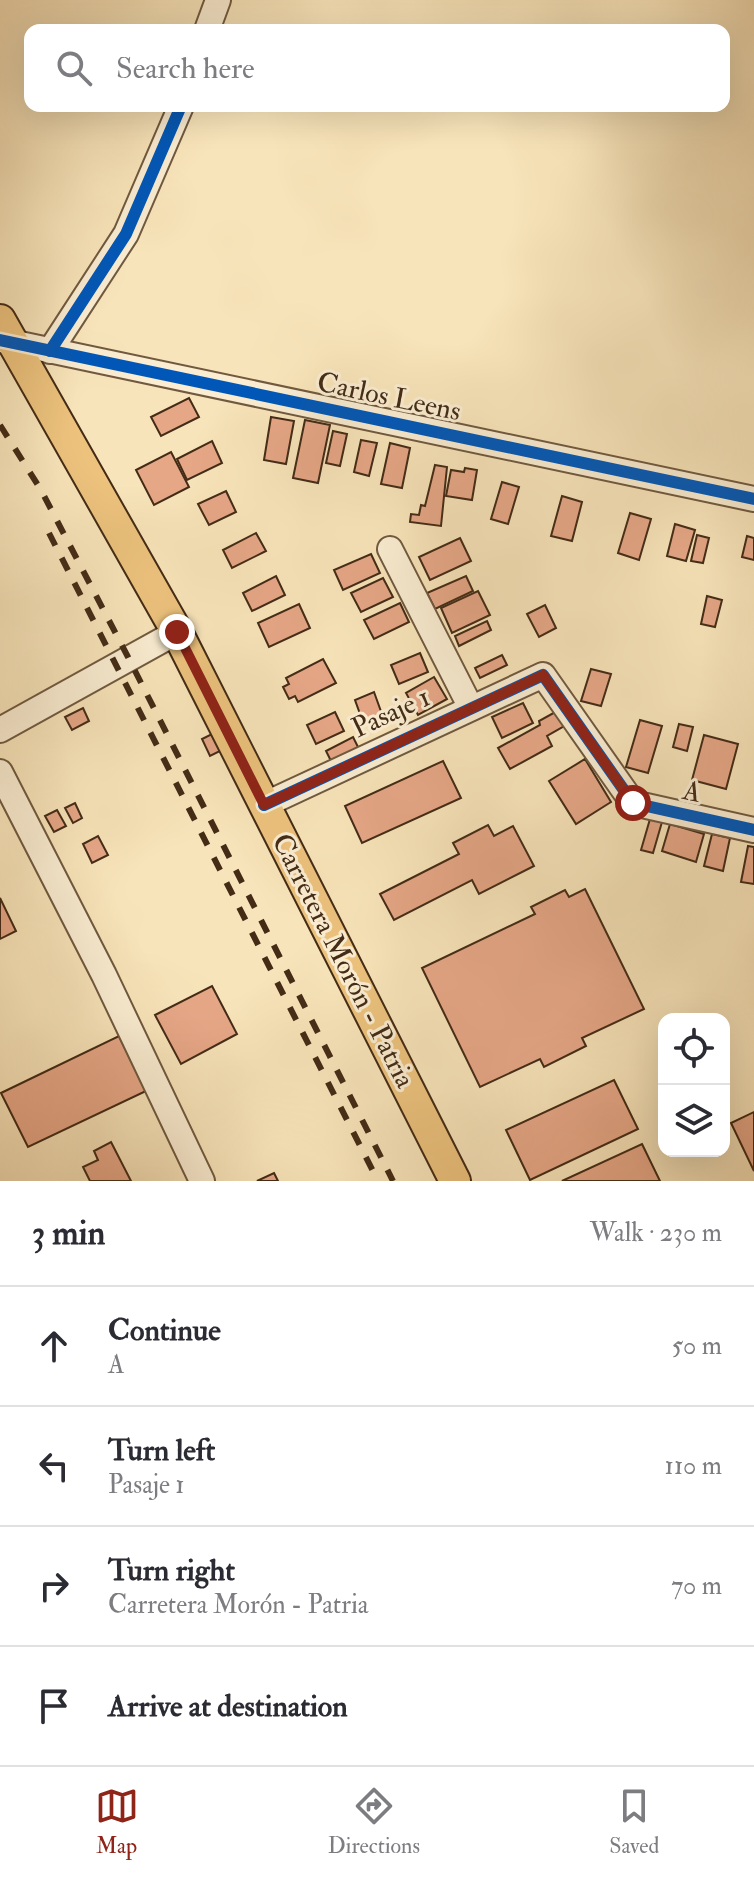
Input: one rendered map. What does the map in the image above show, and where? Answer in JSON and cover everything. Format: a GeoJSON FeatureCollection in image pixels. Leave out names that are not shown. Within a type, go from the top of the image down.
{"type":"FeatureCollection","features":[{"type":"Feature","properties":{"kind":"main road","name":"Carretera Morón - Patria"},"geometry":{"type":"LineString","coordinates":[[5,334],[177,632],[455,1181]]}},
{"type":"Feature","properties":{"kind":"street"},"geometry":{"type":"LineString","coordinates":[[209,24],[218,0]]}},
{"type":"Feature","properties":{"kind":"street"},"geometry":{"type":"LineString","coordinates":[[50,351],[126,234],[178,112]]}},
{"type":"Feature","properties":{"kind":"street","name":"Carlos Leens"},"geometry":{"type":"LineString","coordinates":[[5,334],[50,351],[754,499]]}},
{"type":"Feature","properties":{"kind":"street"},"geometry":{"type":"LineString","coordinates":[[390,549],[471,708]]}},
{"type":"Feature","properties":{"kind":"street"},"geometry":{"type":"LineString","coordinates":[[0,730],[177,632]]}},
{"type":"Feature","properties":{"kind":"street","name":"Pasaje 1"},"geometry":{"type":"LineString","coordinates":[[264,805],[543,675]]}},
{"type":"Feature","properties":{"kind":"street","name":"A"},"geometry":{"type":"LineString","coordinates":[[543,675],[633,803],[754,830]]}},
{"type":"Feature","properties":{"kind":"street"},"geometry":{"type":"LineString","coordinates":[[0,772],[104,975],[202,1181]]}},
{"type":"Feature","properties":{"kind":"building"},"geometry":{"type":"Polygon","coordinates":[[[189,398],[199,417],[161,436],[151,417],[189,398]]]}},
{"type":"Feature","properties":{"kind":"building"},"geometry":{"type":"Polygon","coordinates":[[[271,417],[294,421],[286,464],[264,460],[271,417]]]}},
{"type":"Feature","properties":{"kind":"building"},"geometry":{"type":"Polygon","coordinates":[[[305,420],[330,425],[318,483],[293,478],[305,420]]]}},
{"type":"Feature","properties":{"kind":"building"},"geometry":{"type":"Polygon","coordinates":[[[333,431],[347,434],[340,466],[326,463],[333,431]]]}},
{"type":"Feature","properties":{"kind":"building"},"geometry":{"type":"Polygon","coordinates":[[[361,440],[377,443],[369,476],[354,472],[361,440]]]}},
{"type":"Feature","properties":{"kind":"building"},"geometry":{"type":"Polygon","coordinates":[[[212,441],[222,463],[187,480],[177,459],[212,441]]]}},
{"type":"Feature","properties":{"kind":"building"},"geometry":{"type":"Polygon","coordinates":[[[390,443],[410,448],[402,488],[381,484],[390,443]]]}},
{"type":"Feature","properties":{"kind":"building"},"geometry":{"type":"Polygon","coordinates":[[[171,452],[189,487],[154,505],[136,470],[171,452]]]}},
{"type":"Feature","properties":{"kind":"building"},"geometry":{"type":"Polygon","coordinates":[[[435,465],[447,467],[441,526],[410,522],[411,514],[419,515],[421,505],[425,506],[435,465]]]}},
{"type":"Feature","properties":{"kind":"building"},"geometry":{"type":"Polygon","coordinates":[[[465,468],[477,470],[472,500],[446,496],[451,470],[464,472],[465,468]]]}},
{"type":"Feature","properties":{"kind":"building"},"geometry":{"type":"Polygon","coordinates":[[[502,482],[519,487],[508,524],[491,519],[502,482]]]}},
{"type":"Feature","properties":{"kind":"building"},"geometry":{"type":"Polygon","coordinates":[[[226,491],[236,512],[209,525],[198,504],[226,491]]]}},
{"type":"Feature","properties":{"kind":"building"},"geometry":{"type":"Polygon","coordinates":[[[562,496],[582,502],[572,541],[551,536],[562,496]]]}},
{"type":"Feature","properties":{"kind":"building"},"geometry":{"type":"Polygon","coordinates":[[[630,513],[651,519],[639,560],[618,553],[630,513]]]}},
{"type":"Feature","properties":{"kind":"building"},"geometry":{"type":"Polygon","coordinates":[[[675,524],[695,530],[686,561],[667,556],[675,524]]]}},
{"type":"Feature","properties":{"kind":"building"},"geometry":{"type":"Polygon","coordinates":[[[256,533],[266,551],[232,568],[223,550],[256,533]]]}},
{"type":"Feature","properties":{"kind":"building"},"geometry":{"type":"Polygon","coordinates":[[[697,535],[709,538],[703,563],[691,561],[697,535]]]}},
{"type":"Feature","properties":{"kind":"building"},"geometry":{"type":"Polygon","coordinates":[[[747,536],[754,538],[754,560],[742,557],[747,536]]]}},
{"type":"Feature","properties":{"kind":"building"},"geometry":{"type":"Polygon","coordinates":[[[460,538],[471,561],[430,580],[419,557],[460,538]]]}},
{"type":"Feature","properties":{"kind":"building"},"geometry":{"type":"Polygon","coordinates":[[[371,554],[380,573],[343,590],[334,570],[371,554]]]}},
{"type":"Feature","properties":{"kind":"building"},"geometry":{"type":"Polygon","coordinates":[[[276,576],[285,595],[252,611],[243,593],[276,576]]]}},
{"type":"Feature","properties":{"kind":"building"},"geometry":{"type":"Polygon","coordinates":[[[466,576],[473,591],[435,609],[427,593],[466,576]]]}},
{"type":"Feature","properties":{"kind":"building"},"geometry":{"type":"Polygon","coordinates":[[[383,578],[393,597],[361,612],[351,593],[383,578]]]}},
{"type":"Feature","properties":{"kind":"building"},"geometry":{"type":"Polygon","coordinates":[[[478,591],[490,615],[452,633],[441,608],[478,591]]]}},
{"type":"Feature","properties":{"kind":"building"},"geometry":{"type":"Polygon","coordinates":[[[707,596],[722,600],[715,627],[701,624],[707,596]]]}},
{"type":"Feature","properties":{"kind":"building"},"geometry":{"type":"Polygon","coordinates":[[[400,603],[409,622],[374,639],[364,620],[400,603]]]}},
{"type":"Feature","properties":{"kind":"building"},"geometry":{"type":"Polygon","coordinates":[[[299,604],[310,628],[269,647],[258,623],[299,604]]]}},
{"type":"Feature","properties":{"kind":"building"},"geometry":{"type":"Polygon","coordinates":[[[545,605],[556,628],[539,637],[527,614],[545,605]]]}},
{"type":"Feature","properties":{"kind":"building"},"geometry":{"type":"Polygon","coordinates":[[[487,621],[491,630],[459,646],[455,636],[487,621]]]}},
{"type":"Feature","properties":{"kind":"building"},"geometry":{"type":"Polygon","coordinates":[[[420,653],[428,672],[399,684],[391,665],[420,653]]]}},
{"type":"Feature","properties":{"kind":"building"},"geometry":{"type":"Polygon","coordinates":[[[502,655],[507,665],[480,678],[475,668],[502,655]]]}},
{"type":"Feature","properties":{"kind":"building"},"geometry":{"type":"Polygon","coordinates":[[[323,659],[336,683],[298,702],[295,696],[289,699],[283,687],[289,684],[286,678],[323,659]]]}},
{"type":"Feature","properties":{"kind":"building"},"geometry":{"type":"Polygon","coordinates":[[[591,669],[611,674],[601,706],[581,701],[591,669]]]}},
{"type":"Feature","properties":{"kind":"building"},"geometry":{"type":"Polygon","coordinates":[[[434,677],[447,699],[418,715],[406,693],[434,677]]]}},
{"type":"Feature","properties":{"kind":"building"},"geometry":{"type":"Polygon","coordinates":[[[374,692],[383,717],[364,725],[355,700],[374,692]]]}},
{"type":"Feature","properties":{"kind":"building"},"geometry":{"type":"Polygon","coordinates":[[[523,703],[533,723],[502,738],[492,717],[523,703]]]}},
{"type":"Feature","properties":{"kind":"building"},"geometry":{"type":"Polygon","coordinates":[[[83,708],[89,721],[72,730],[65,717],[83,708]]]}},
{"type":"Feature","properties":{"kind":"building"},"geometry":{"type":"Polygon","coordinates":[[[559,710],[566,725],[547,736],[552,746],[510,769],[498,748],[540,725],[539,721],[559,710]]]}},
{"type":"Feature","properties":{"kind":"building"},"geometry":{"type":"Polygon","coordinates":[[[335,712],[344,731],[316,744],[307,725],[335,712]]]}},
{"type":"Feature","properties":{"kind":"building"},"geometry":{"type":"Polygon","coordinates":[[[640,720],[662,726],[648,773],[626,767],[640,720]]]}},
{"type":"Feature","properties":{"kind":"building"},"geometry":{"type":"Polygon","coordinates":[[[679,724],[693,727],[687,751],[673,747],[679,724]]]}},
{"type":"Feature","properties":{"kind":"building"},"geometry":{"type":"Polygon","coordinates":[[[216,732],[224,749],[210,756],[202,739],[216,732]]]}},
{"type":"Feature","properties":{"kind":"building"},"geometry":{"type":"Polygon","coordinates":[[[704,735],[738,744],[726,789],[692,780],[704,735]]]}},
{"type":"Feature","properties":{"kind":"building"},"geometry":{"type":"Polygon","coordinates":[[[353,737],[359,749],[332,763],[326,751],[353,737]]]}},
{"type":"Feature","properties":{"kind":"building"},"geometry":{"type":"Polygon","coordinates":[[[585,759],[611,802],[576,824],[549,781],[585,759]]]}},
{"type":"Feature","properties":{"kind":"building"},"geometry":{"type":"Polygon","coordinates":[[[443,761],[461,798],[362,843],[345,806],[443,761]]]}},
{"type":"Feature","properties":{"kind":"building"},"geometry":{"type":"Polygon","coordinates":[[[75,803],[82,818],[73,823],[65,808],[75,803]]]}},
{"type":"Feature","properties":{"kind":"building"},"geometry":{"type":"Polygon","coordinates":[[[57,810],[66,826],[54,832],[45,816],[57,810]]]}},
{"type":"Feature","properties":{"kind":"building"},"geometry":{"type":"Polygon","coordinates":[[[650,819],[662,822],[653,853],[641,850],[650,819]]]}},
{"type":"Feature","properties":{"kind":"building"},"geometry":{"type":"Polygon","coordinates":[[[670,824],[704,834],[696,862],[662,851],[670,824]]]}},
{"type":"Feature","properties":{"kind":"building"},"geometry":{"type":"Polygon","coordinates":[[[488,825],[494,836],[513,826],[534,866],[479,894],[472,880],[394,920],[380,894],[459,854],[453,843],[488,825]]]}},
{"type":"Feature","properties":{"kind":"building"},"geometry":{"type":"Polygon","coordinates":[[[712,834],[730,838],[723,871],[704,866],[712,834]]]}},
{"type":"Feature","properties":{"kind":"building"},"geometry":{"type":"Polygon","coordinates":[[[98,836],[108,855],[92,863],[83,844],[98,836]]]}},
{"type":"Feature","properties":{"kind":"building"},"geometry":{"type":"Polygon","coordinates":[[[748,846],[754,847],[754,884],[741,882],[748,846]]]}},
{"type":"Feature","properties":{"kind":"building"},"geometry":{"type":"Polygon","coordinates":[[[585,889],[644,1009],[582,1038],[586,1046],[544,1067],[540,1059],[480,1087],[422,968],[535,914],[531,907],[565,890],[569,897],[585,889]]]}},
{"type":"Feature","properties":{"kind":"building"},"geometry":{"type":"Polygon","coordinates":[[[0,898],[16,931],[0,939],[0,898]]]}},
{"type":"Feature","properties":{"kind":"building"},"geometry":{"type":"Polygon","coordinates":[[[212,986],[237,1034],[181,1064],[155,1015],[212,986]]]}},
{"type":"Feature","properties":{"kind":"building"},"geometry":{"type":"Polygon","coordinates":[[[119,1036],[146,1091],[28,1147],[1,1093],[119,1036]]]}},
{"type":"Feature","properties":{"kind":"building"},"geometry":{"type":"Polygon","coordinates":[[[614,1080],[638,1129],[530,1180],[506,1130],[614,1080]]]}},
{"type":"Feature","properties":{"kind":"building"},"geometry":{"type":"Polygon","coordinates":[[[754,1112],[754,1171],[731,1123],[754,1112]]]}},
{"type":"Feature","properties":{"kind":"building"},"geometry":{"type":"Polygon","coordinates":[[[111,1142],[131,1181],[90,1181],[83,1167],[98,1160],[94,1151],[111,1142]]]}},
{"type":"Feature","properties":{"kind":"building"},"geometry":{"type":"Polygon","coordinates":[[[642,1144],[660,1181],[562,1181],[642,1144]]]}},
{"type":"Feature","properties":{"kind":"building"},"geometry":{"type":"Polygon","coordinates":[[[274,1173],[278,1181],[257,1181],[274,1173]]]}},
{"type":"Feature","properties":{"kind":"railway"},"geometry":{"type":"LineString","coordinates":[[0,425],[41,490],[128,657],[393,1181]]}},
{"type":"Feature","properties":{"kind":"railway"},"geometry":{"type":"LineString","coordinates":[[49,533],[378,1181]]}},
{"type":"Feature","properties":{"kind":"cycle path"},"geometry":{"type":"LineString","coordinates":[[50,351],[126,234],[178,112]]}},
{"type":"Feature","properties":{"kind":"cycle path"},"geometry":{"type":"LineString","coordinates":[[0,340],[754,499]]}},
{"type":"Feature","properties":{"kind":"cycle path"},"geometry":{"type":"LineString","coordinates":[[264,805],[543,675],[633,803],[754,830]]}},
{"type":"Feature","properties":{"kind":"route"},"geometry":{"type":"LineString","coordinates":[[177,632],[264,805],[543,675],[633,803]]}}]}
